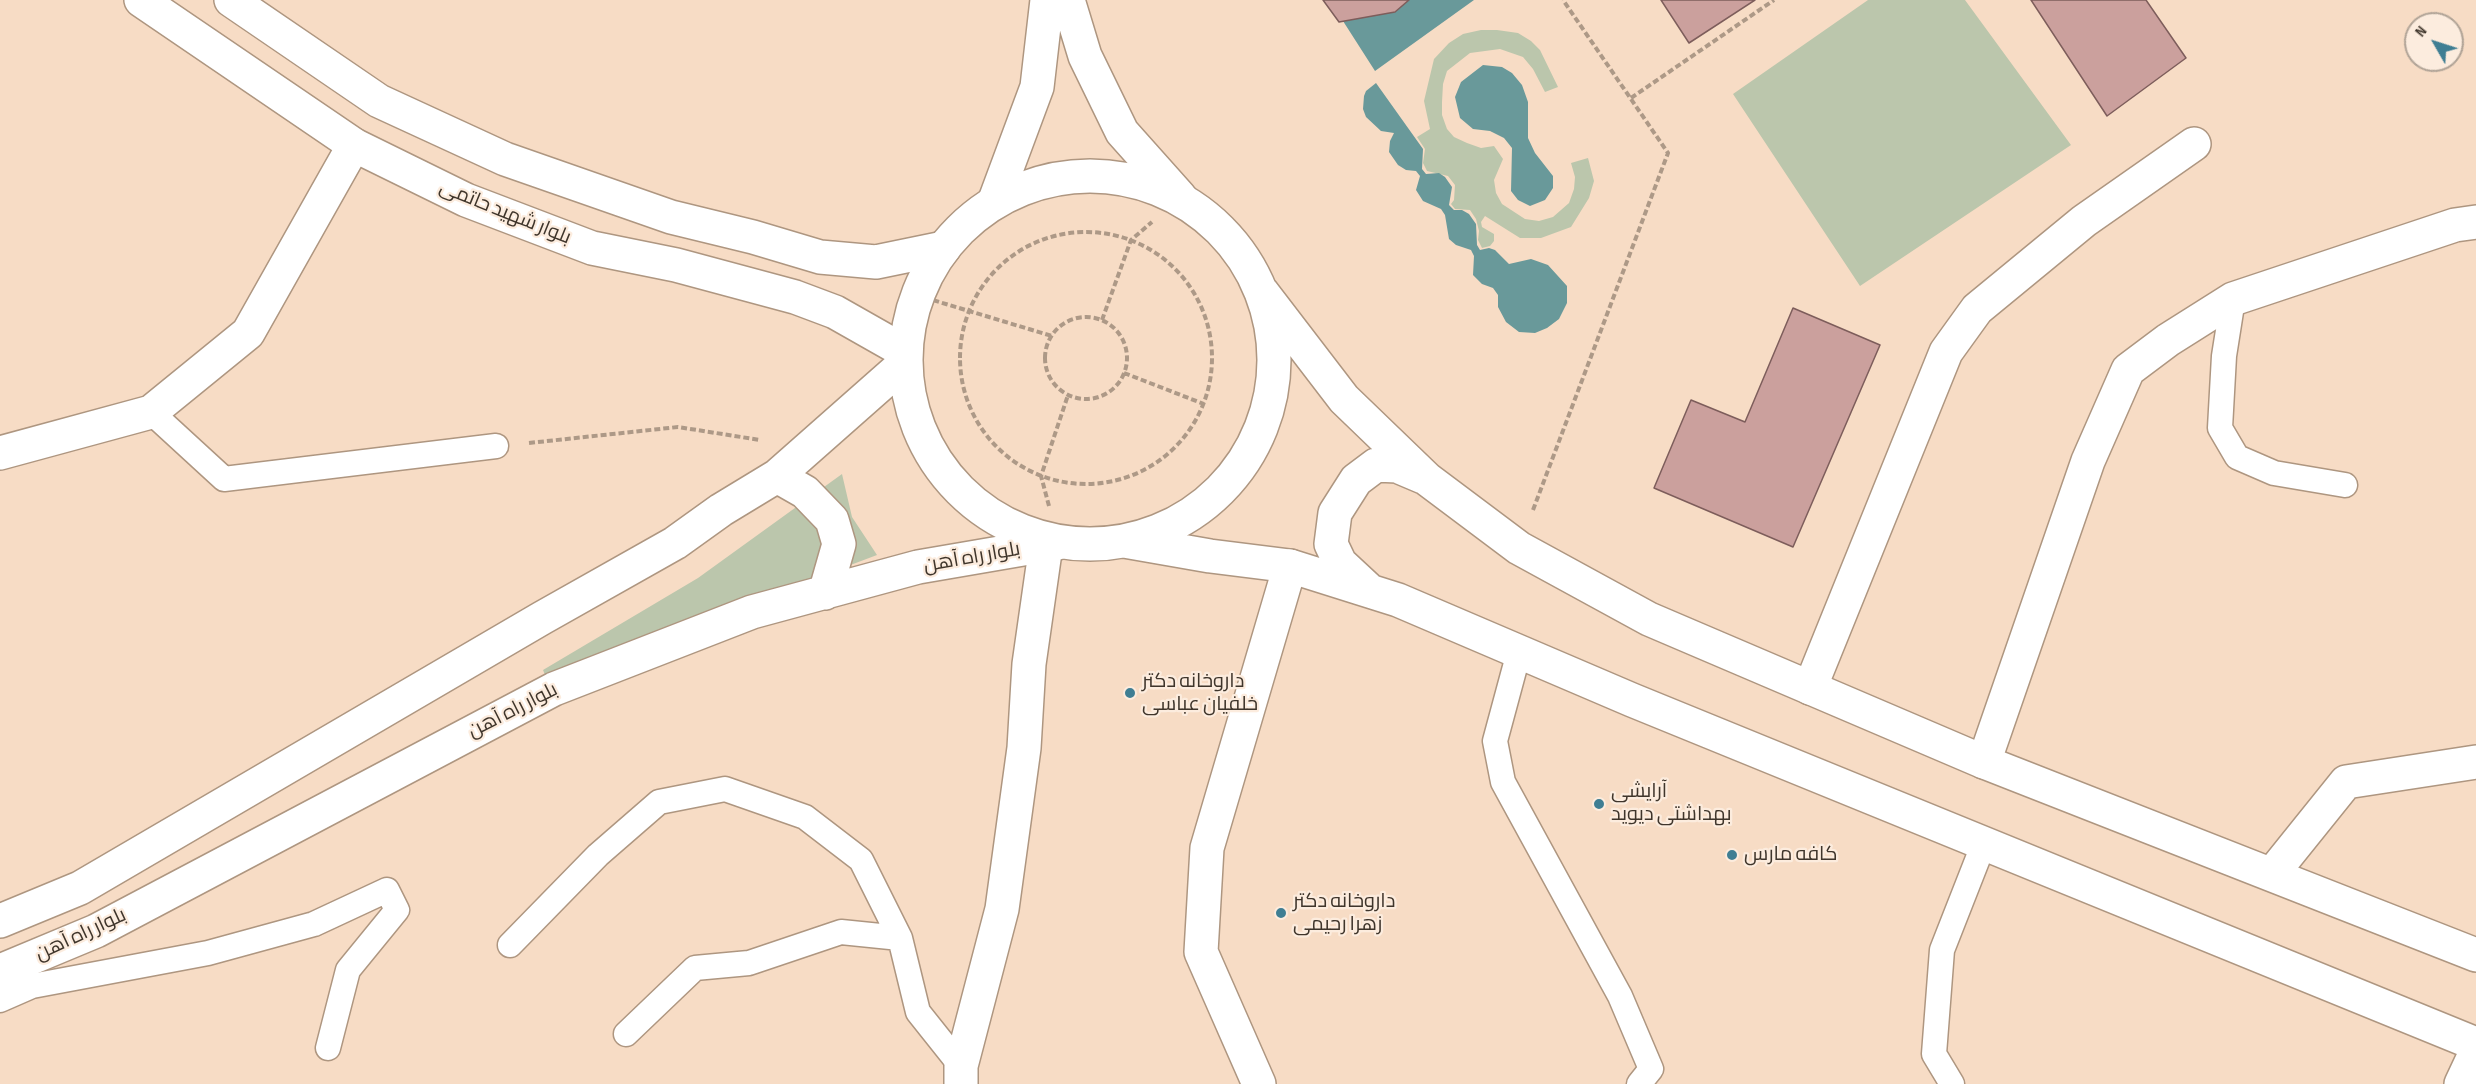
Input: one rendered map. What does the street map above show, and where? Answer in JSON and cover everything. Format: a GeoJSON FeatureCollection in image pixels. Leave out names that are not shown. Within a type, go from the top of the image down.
{"type":"FeatureCollection","features":[{"type":"Feature","properties":{"kind":"main road","name":"بلوار شهید حاتمی"},"geometry":{"type":"LineString","coordinates":[[141,0],[354,145],[466,200],[592,248],[676,265],[795,297],[835,312],[904,357]]}},
{"type":"Feature","properties":{"kind":"main road"},"geometry":{"type":"LineString","coordinates":[[231,0],[379,101],[505,159],[670,217],[753,237],[820,257],[876,262],[944,248]]}},
{"type":"Feature","properties":{"kind":"main road"},"geometry":{"type":"LineString","coordinates":[[995,200],[1037,87],[1047,0]]}},
{"type":"Feature","properties":{"kind":"main road"},"geometry":{"type":"LineString","coordinates":[[1068,0],[1085,56],[1122,132],[1180,197],[1230,237],[1262,292],[1344,399],[1427,479],[1519,548],[1649,619],[1810,688],[2138,824],[2272,874],[2476,955]]}},
{"type":"Feature","properties":{"kind":"main road"},"geometry":{"type":"LineString","coordinates":[[1810,688],[1946,352],[1977,309],[2085,221],[2194,144]]}},
{"type":"Feature","properties":{"kind":"main road"},"geometry":{"type":"LineString","coordinates":[[0,453],[151,412],[248,333],[354,145]]}},
{"type":"Feature","properties":{"kind":"main road"},"geometry":{"type":"LineString","coordinates":[[1180,197],[1120,177],[1055,177],[995,200],[961,227],[934,261],[916,295],[904,357],[917,426],[950,481],[999,522],[1053,544],[1092,545],[1125,541],[1176,524],[1219,492],[1252,448],[1271,398],[1274,345],[1262,292]]}},
{"type":"Feature","properties":{"kind":"main road"},"geometry":{"type":"LineString","coordinates":[[1984,762],[2088,461],[2128,370],[2168,340],[2233,299],[2455,225],[2476,222]]}},
{"type":"Feature","properties":{"kind":"main road"},"geometry":{"type":"LineString","coordinates":[[0,921],[80,888],[542,618],[675,543],[777,476],[904,357]]}},
{"type":"Feature","properties":{"kind":"main road"},"geometry":{"type":"LineString","coordinates":[[1370,591],[1340,562],[1331,544],[1335,513],[1356,480],[1376,465],[1397,466],[1427,479]]}},
{"type":"Feature","properties":{"kind":"main road"},"geometry":{"type":"LineString","coordinates":[[777,476],[805,492],[832,520],[839,544],[825,593]]}},
{"type":"Feature","properties":{"kind":"main road"},"geometry":{"type":"LineString","coordinates":[[1125,541],[1210,556],[1290,566],[1398,600],[1519,652],[2476,1044]]}},
{"type":"Feature","properties":{"kind":"main road"},"geometry":{"type":"LineString","coordinates":[[961,1075],[1002,909],[1024,748],[1029,664],[1053,544]]}},
{"type":"Feature","properties":{"kind":"main road","name":"بلوار راه آهن"},"geometry":{"type":"LineString","coordinates":[[0,971],[96,931],[554,689],[752,612],[918,567],[1053,544]]}},
{"type":"Feature","properties":{"kind":"main road"},"geometry":{"type":"LineString","coordinates":[[1259,1084],[1201,952],[1207,848],[1290,566]]}},
{"type":"Feature","properties":{"kind":"main road"},"geometry":{"type":"LineString","coordinates":[[2272,874],[2346,782],[2476,762]]}},
{"type":"Feature","properties":{"kind":"main road"},"geometry":{"type":"LineString","coordinates":[[2462,1084],[2476,1052]]}},
{"type":"Feature","properties":{"kind":"lane"},"geometry":{"type":"LineString","coordinates":[[2233,299],[2224,356],[2220,428],[2237,457],[2274,473],[2345,484]]}},
{"type":"Feature","properties":{"kind":"lane"},"geometry":{"type":"LineString","coordinates":[[151,412],[224,479],[496,446]]}},
{"type":"Feature","properties":{"kind":"lane"},"geometry":{"type":"LineString","coordinates":[[1519,652],[1495,741],[1503,782],[1620,996],[1651,1069],[1639,1084]]}},
{"type":"Feature","properties":{"kind":"lane"},"geometry":{"type":"LineString","coordinates":[[510,945],[598,855],[659,802],[725,789],[805,817],[861,860],[900,938],[918,1012],[961,1075]]}},
{"type":"Feature","properties":{"kind":"lane"},"geometry":{"type":"LineString","coordinates":[[1952,1084],[1934,1054],[1942,950],[1984,843]]}},
{"type":"Feature","properties":{"kind":"lane"},"geometry":{"type":"LineString","coordinates":[[0,1000],[32,986],[208,953],[314,924],[387,890],[396,910],[348,970],[328,1048]]}},
{"type":"Feature","properties":{"kind":"lane"},"geometry":{"type":"LineString","coordinates":[[626,1034],[695,968],[749,963],[841,932],[900,938]]}},
{"type":"Feature","properties":{"kind":"path"},"geometry":{"type":"LineString","coordinates":[[1519,548],[1668,153],[1563,0]]}},
{"type":"Feature","properties":{"kind":"path"},"geometry":{"type":"LineString","coordinates":[[1631,98],[1774,0]]}},
{"type":"Feature","properties":{"kind":"path"},"geometry":{"type":"LineString","coordinates":[[1102,320],[1131,240],[1180,197]]}},
{"type":"Feature","properties":{"kind":"path"},"geometry":{"type":"LineString","coordinates":[[1081,231],[1123,236],[1131,240],[1161,254],[1190,284],[1208,322],[1214,363],[1205,404],[1183,440],[1151,467],[1112,483],[1070,484],[1030,473],[995,448],[972,414],[959,374],[962,332],[977,293],[1004,260],[1041,239],[1081,231]]}},
{"type":"Feature","properties":{"kind":"path"},"geometry":{"type":"LineString","coordinates":[[916,295],[1052,336]]}},
{"type":"Feature","properties":{"kind":"path"},"geometry":{"type":"LineString","coordinates":[[1084,317],[1102,320],[1120,334],[1126,346],[1127,360],[1124,373],[1117,385],[1107,394],[1094,399],[1080,399],[1068,395],[1057,387],[1049,376],[1045,363],[1046,349],[1052,336],[1060,327],[1072,320],[1084,317]]}},
{"type":"Feature","properties":{"kind":"path"},"geometry":{"type":"LineString","coordinates":[[1124,373],[1205,404]]}},
{"type":"Feature","properties":{"kind":"path"},"geometry":{"type":"LineString","coordinates":[[1053,544],[1041,476],[1068,395]]}},
{"type":"Feature","properties":{"kind":"path"},"geometry":{"type":"LineString","coordinates":[[496,446],[678,427],[808,447]]}},
{"type":"Feature","properties":{"kind":"green space"},"geometry":{"type":"Polygon","coordinates":[[[1868,0],[1965,0],[2071,145],[1860,286],[1733,94],[1868,0]]]}},
{"type":"Feature","properties":{"kind":"green space"},"geometry":{"type":"Polygon","coordinates":[[[1481,30],[1518,33],[1531,41],[1540,50],[1558,87],[1545,92],[1533,69],[1523,57],[1500,49],[1470,53],[1447,71],[1443,84],[1442,115],[1447,129],[1454,137],[1467,143],[1481,148],[1494,146],[1503,159],[1494,180],[1496,193],[1502,204],[1525,219],[1539,221],[1553,217],[1569,203],[1575,177],[1571,163],[1588,158],[1594,181],[1589,198],[1571,227],[1541,238],[1520,238],[1485,216],[1481,222],[1482,227],[1494,234],[1494,241],[1490,246],[1482,248],[1478,240],[1479,231],[1476,219],[1470,210],[1455,209],[1451,204],[1454,200],[1455,185],[1448,176],[1427,171],[1423,163],[1425,149],[1417,137],[1430,129],[1424,101],[1434,59],[1449,43],[1463,34],[1481,30]]]}},
{"type":"Feature","properties":{"kind":"green space"},"geometry":{"type":"Polygon","coordinates":[[[842,474],[852,517],[877,555],[572,670],[548,682],[543,670],[698,578],[842,474]]]}},
{"type":"Feature","properties":{"kind":"water"},"geometry":{"type":"Polygon","coordinates":[[[1409,0],[1474,0],[1375,71],[1343,21],[1395,12],[1409,0]]]}},
{"type":"Feature","properties":{"kind":"water"},"geometry":{"type":"Polygon","coordinates":[[[1483,65],[1502,67],[1512,73],[1522,85],[1528,102],[1528,138],[1535,153],[1553,176],[1553,188],[1545,200],[1530,206],[1518,200],[1511,191],[1512,148],[1504,138],[1490,131],[1473,129],[1460,118],[1455,97],[1461,82],[1483,65]]]}},
{"type":"Feature","properties":{"kind":"water"},"geometry":{"type":"Polygon","coordinates":[[[1376,83],[1423,149],[1422,169],[1426,174],[1439,173],[1445,177],[1452,187],[1449,205],[1454,210],[1462,210],[1469,214],[1476,224],[1477,245],[1480,250],[1489,248],[1495,250],[1509,264],[1531,259],[1548,265],[1567,286],[1567,303],[1559,319],[1547,328],[1535,333],[1519,332],[1506,322],[1498,307],[1498,295],[1493,288],[1482,284],[1473,275],[1474,256],[1471,250],[1456,245],[1449,239],[1445,215],[1441,209],[1423,201],[1416,190],[1420,176],[1416,171],[1406,170],[1398,165],[1389,152],[1390,141],[1394,133],[1381,131],[1366,117],[1363,109],[1364,96],[1366,91],[1376,83]]]}},
{"type":"Feature","properties":{"kind":"building"},"geometry":{"type":"Polygon","coordinates":[[[1323,0],[1409,0],[1395,12],[1339,22],[1323,0]]]}},
{"type":"Feature","properties":{"kind":"building"},"geometry":{"type":"Polygon","coordinates":[[[1661,0],[1755,0],[1689,43],[1661,0]]]}},
{"type":"Feature","properties":{"kind":"building"},"geometry":{"type":"Polygon","coordinates":[[[2031,0],[2146,0],[2186,58],[2107,116],[2031,0]]]}},
{"type":"Feature","properties":{"kind":"building"},"geometry":{"type":"Polygon","coordinates":[[[1793,308],[1880,345],[1793,547],[1654,488],[1691,400],[1745,422],[1793,308]]]}},
{"type":"Feature","properties":{"kind":"place","name":"داروخانه دکتر خلفیان عباسی"},"geometry":{"type":"Point","coordinates":[1130,693]}},
{"type":"Feature","properties":{"kind":"place","name":"آرایشی بهداشتی دیوید"},"geometry":{"type":"Point","coordinates":[1599,804]}},
{"type":"Feature","properties":{"kind":"place","name":"کافه مارس"},"geometry":{"type":"Point","coordinates":[1732,855]}},
{"type":"Feature","properties":{"kind":"place","name":"داروخانه دکتر زهرا رحیمی"},"geometry":{"type":"Point","coordinates":[1281,913]}}]}
